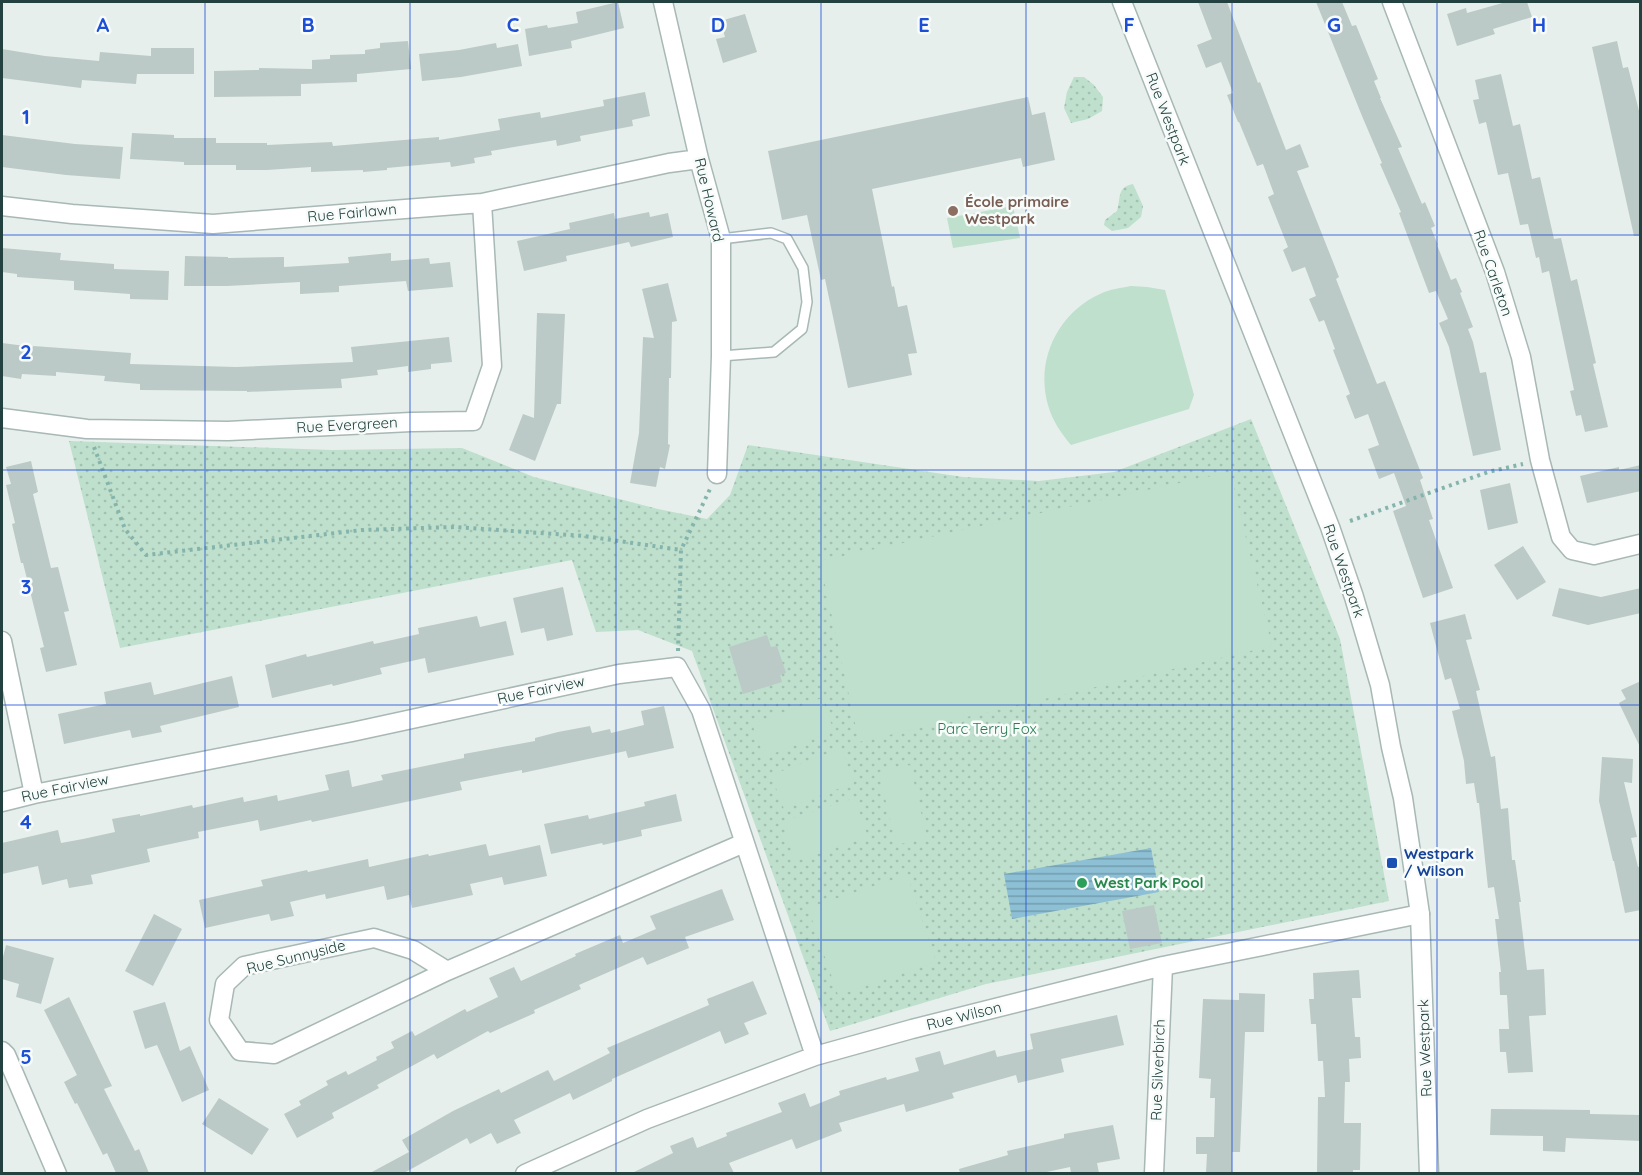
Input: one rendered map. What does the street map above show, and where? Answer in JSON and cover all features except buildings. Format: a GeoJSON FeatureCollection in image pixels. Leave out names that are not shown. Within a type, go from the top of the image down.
{"type":"FeatureCollection","features":[{"type":"Feature","properties":{"kind":"street","name":"Rue Howard"},"geometry":{"type":"LineString","coordinates":[[663,2],[699,159],[721,239],[721,356],[717,474]]}},
{"type":"Feature","properties":{"kind":"street","name":"Rue Westpark"},"geometry":{"type":"LineString","coordinates":[[1122,2],[1321,505],[1354,597],[1380,685],[1403,798],[1420,914],[1430,1173]]}},
{"type":"Feature","properties":{"kind":"street","name":"Rue Carleton"},"geometry":{"type":"LineString","coordinates":[[1392,2],[1495,272],[1521,357],[1540,460],[1561,537],[1572,550],[1594,555],[1641,544]]}},
{"type":"Feature","properties":{"kind":"street","name":"Rue Fairlawn"},"geometry":{"type":"LineString","coordinates":[[2,206],[213,225],[482,203],[669,163],[699,159]]}},
{"type":"Feature","properties":{"kind":"street","name":"Rue Evergreen"},"geometry":{"type":"LineString","coordinates":[[2,418],[87,429],[228,431],[472,421],[492,366],[482,203]]}},
{"type":"Feature","properties":{"kind":"street"},"geometry":{"type":"LineString","coordinates":[[2,641],[34,794]]}},
{"type":"Feature","properties":{"kind":"street","name":"Rue Fairview"},"geometry":{"type":"LineString","coordinates":[[2,802],[364,729],[619,674],[677,667]]}},
{"type":"Feature","properties":{"kind":"street"},"geometry":{"type":"LineString","coordinates":[[677,667],[701,710],[815,1056]]}},
{"type":"Feature","properties":{"kind":"street","name":"Rue Sunnyside"},"geometry":{"type":"LineString","coordinates":[[447,972],[413,950],[374,938],[301,953],[244,966],[225,984],[219,1020],[240,1051],[274,1054],[447,972],[744,843]]}},
{"type":"Feature","properties":{"kind":"street","name":"Rue Wilson"},"geometry":{"type":"LineString","coordinates":[[525,1173],[646,1119],[815,1056],[912,1029],[1163,966],[1420,914]]}},
{"type":"Feature","properties":{"kind":"street","name":"Rue Silverbirch"},"geometry":{"type":"LineString","coordinates":[[1154,1173],[1163,966]]}},
{"type":"Feature","properties":{"kind":"street"},"geometry":{"type":"LineString","coordinates":[[2,1052],[6,1055],[57,1173]]}},
{"type":"Feature","properties":{"kind":"lane"},"geometry":{"type":"LineString","coordinates":[[721,239],[771,232],[787,239],[802,267],[807,302],[802,329],[774,352],[721,356]]}},
{"type":"Feature","properties":{"kind":"path"},"geometry":{"type":"LineString","coordinates":[[87,429],[125,529],[146,555],[362,530],[456,527],[584,536],[681,550]]}},
{"type":"Feature","properties":{"kind":"path"},"geometry":{"type":"LineString","coordinates":[[1350,521],[1488,472],[1540,460]]}},
{"type":"Feature","properties":{"kind":"path"},"geometry":{"type":"LineString","coordinates":[[677,667],[681,550],[717,474]]}},
{"type":"Feature","properties":{"kind":"green space"},"geometry":{"type":"Polygon","coordinates":[[[1074,77],[1084,77],[1103,97],[1102,111],[1088,119],[1071,123],[1064,108],[1067,92],[1074,77]]]}},
{"type":"Feature","properties":{"kind":"green space"},"geometry":{"type":"Polygon","coordinates":[[[1133,184],[1143,206],[1141,217],[1128,228],[1112,231],[1104,225],[1105,220],[1117,211],[1122,190],[1133,184]]]}},
{"type":"Feature","properties":{"kind":"green space"},"geometry":{"type":"Polygon","coordinates":[[[1013,206],[1020,238],[953,248],[947,218],[1013,206]]]}},
{"type":"Feature","properties":{"kind":"green space"},"geometry":{"type":"Polygon","coordinates":[[[1131,286],[1165,290],[1194,395],[1189,409],[1071,445],[1052,416],[1045,388],[1045,371],[1053,340],[1072,313],[1085,302],[1108,291],[1131,286]]]}},
{"type":"Feature","properties":{"kind":"green space","name":"Parc Terry Fox"},"geometry":{"type":"Polygon","coordinates":[[[1251,419],[1340,639],[1389,901],[986,984],[830,1031],[692,651],[638,630],[596,632],[572,560],[120,648],[69,441],[332,450],[462,448],[534,477],[658,509],[707,519],[730,495],[748,445],[963,477],[1039,481],[1114,472],[1251,419]]]}},
{"type":"Feature","properties":{"kind":"green space"},"geometry":{"type":"Polygon","coordinates":[[[1230,472],[1272,646],[859,742],[820,561],[1230,472]]]}},
{"type":"Feature","properties":{"kind":"green space"},"geometry":{"type":"Polygon","coordinates":[[[822,698],[834,731],[764,757],[752,724],[822,698]]]}},
{"type":"Feature","properties":{"kind":"green space"},"geometry":{"type":"Polygon","coordinates":[[[841,749],[854,783],[784,809],[771,775],[841,749]]]}},
{"type":"Feature","properties":{"kind":"green space"},"geometry":{"type":"Polygon","coordinates":[[[910,765],[927,838],[896,845],[879,772],[910,765]]]}},
{"type":"Feature","properties":{"kind":"green space"},"geometry":{"type":"Polygon","coordinates":[[[855,798],[868,837],[795,861],[782,822],[855,798]]]}},
{"type":"Feature","properties":{"kind":"green space"},"geometry":{"type":"Polygon","coordinates":[[[907,875],[936,962],[838,995],[808,908],[907,875]]]}},
{"type":"Feature","properties":{"kind":"water","name":"West Park Pool"},"geometry":{"type":"Polygon","coordinates":[[[1151,848],[1159,892],[1012,919],[1004,874],[1151,848]]]}},
{"type":"Feature","properties":{"kind":"place","name":"École primaire Westpark"},"geometry":{"type":"Point","coordinates":[953,211]}},
{"type":"Feature","properties":{"kind":"place","name":"Westpark / Wilson"},"geometry":{"type":"Point","coordinates":[1392,863]}},
{"type":"Feature","properties":{"kind":"place","name":"West Park Pool"},"geometry":{"type":"Point","coordinates":[1082,883]}}]}
